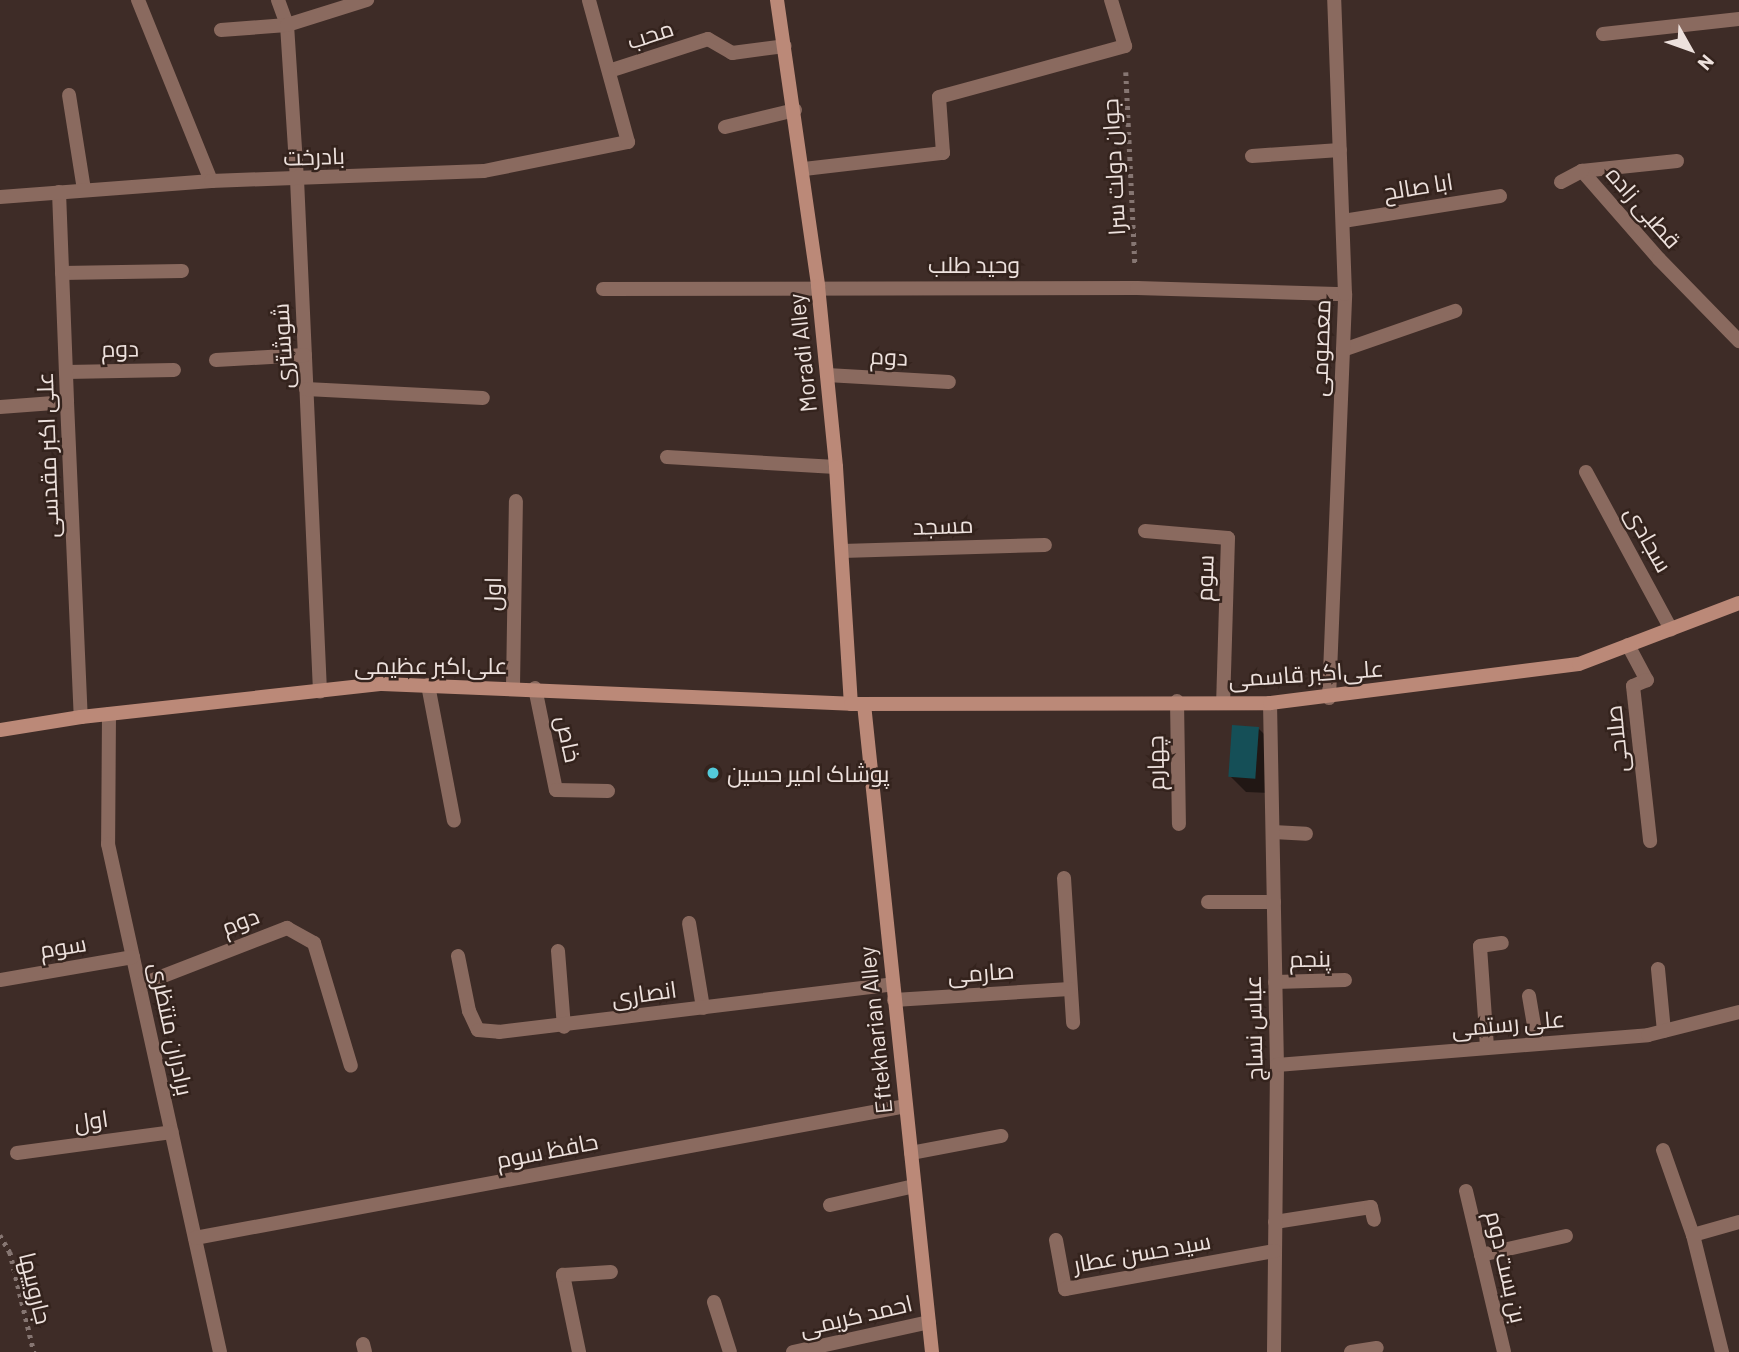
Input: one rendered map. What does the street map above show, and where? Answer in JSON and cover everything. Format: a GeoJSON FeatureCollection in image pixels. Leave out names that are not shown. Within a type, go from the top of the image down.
{"type":"FeatureCollection","features":[{"type":"Feature","properties":{"kind":"street"},"geometry":{"type":"LineString","coordinates":[[138,0],[211,181]]}},
{"type":"Feature","properties":{"kind":"street","name":"شوشتری"},"geometry":{"type":"LineString","coordinates":[[278,0],[287,25],[297,179],[320,691]]}},
{"type":"Feature","properties":{"kind":"street"},"geometry":{"type":"LineString","coordinates":[[221,30],[287,25],[367,0]]}},
{"type":"Feature","properties":{"kind":"street","name":"محب"},"geometry":{"type":"LineString","coordinates":[[589,0],[628,142]]}},
{"type":"Feature","properties":{"kind":"street","name":"Moradi Alley"},"geometry":{"type":"LineString","coordinates":[[777,0],[804,169],[818,286],[857,704]]}},
{"type":"Feature","properties":{"kind":"street"},"geometry":{"type":"LineString","coordinates":[[804,169],[943,153],[939,97],[1125,46],[1111,0]]}},
{"type":"Feature","properties":{"kind":"street","name":"معصومی"},"geometry":{"type":"LineString","coordinates":[[1329,698],[1345,294],[1335,0]]}},
{"type":"Feature","properties":{"kind":"street"},"geometry":{"type":"LineString","coordinates":[[1603,34],[1739,19]]}},
{"type":"Feature","properties":{"kind":"street","name":"محب"},"geometry":{"type":"LineString","coordinates":[[609,71],[708,39],[732,53],[785,46]]}},
{"type":"Feature","properties":{"kind":"street"},"geometry":{"type":"LineString","coordinates":[[69,95],[84,190]]}},
{"type":"Feature","properties":{"kind":"street"},"geometry":{"type":"LineString","coordinates":[[725,127],[795,110]]}},
{"type":"Feature","properties":{"kind":"street","name":"بادرخت"},"geometry":{"type":"LineString","coordinates":[[0,197],[211,181],[484,171],[628,142]]}},
{"type":"Feature","properties":{"kind":"street"},"geometry":{"type":"LineString","coordinates":[[1252,156],[1340,150]]}},
{"type":"Feature","properties":{"kind":"street","name":"قطبی زاده"},"geometry":{"type":"LineString","coordinates":[[1582,172],[1677,161]]}},
{"type":"Feature","properties":{"kind":"street"},"geometry":{"type":"LineString","coordinates":[[1561,182],[1582,172]]}},
{"type":"Feature","properties":{"kind":"street","name":"قطبی زاده"},"geometry":{"type":"LineString","coordinates":[[1582,172],[1658,259],[1739,341]]}},
{"type":"Feature","properties":{"kind":"street","name":"علی اکبر مقدسی"},"geometry":{"type":"LineString","coordinates":[[58,192],[81,717]]}},
{"type":"Feature","properties":{"kind":"street","name":"ابا صالح"},"geometry":{"type":"LineString","coordinates":[[1343,221],[1500,196]]}},
{"type":"Feature","properties":{"kind":"street"},"geometry":{"type":"LineString","coordinates":[[62,273],[182,271]]}},
{"type":"Feature","properties":{"kind":"street","name":"وحید طلب"},"geometry":{"type":"LineString","coordinates":[[603,289],[818,286],[1137,288],[1345,294]]}},
{"type":"Feature","properties":{"kind":"street"},"geometry":{"type":"LineString","coordinates":[[1343,350],[1455,311]]}},
{"type":"Feature","properties":{"kind":"street"},"geometry":{"type":"LineString","coordinates":[[216,360],[305,355]]}},
{"type":"Feature","properties":{"kind":"street","name":"دوم"},"geometry":{"type":"LineString","coordinates":[[66,372],[174,370]]}},
{"type":"Feature","properties":{"kind":"street","name":"دوم"},"geometry":{"type":"LineString","coordinates":[[827,375],[949,382]]}},
{"type":"Feature","properties":{"kind":"street"},"geometry":{"type":"LineString","coordinates":[[306,389],[483,398]]}},
{"type":"Feature","properties":{"kind":"street"},"geometry":{"type":"LineString","coordinates":[[0,407],[68,402]]}},
{"type":"Feature","properties":{"kind":"street"},"geometry":{"type":"LineString","coordinates":[[667,457],[836,467]]}},
{"type":"Feature","properties":{"kind":"street","name":"سجادی"},"geometry":{"type":"LineString","coordinates":[[1586,472],[1671,629]]}},
{"type":"Feature","properties":{"kind":"street","name":"اول"},"geometry":{"type":"LineString","coordinates":[[513,687],[516,501]]}},
{"type":"Feature","properties":{"kind":"street","name":"سوم"},"geometry":{"type":"LineString","coordinates":[[1145,531],[1227,538],[1223,702]]}},
{"type":"Feature","properties":{"kind":"street","name":"مسجد"},"geometry":{"type":"LineString","coordinates":[[842,551],[1045,545]]}},
{"type":"Feature","properties":{"kind":"street","name":"علی‌اکبر قاسمی"},"geometry":{"type":"LineString","coordinates":[[857,704],[1177,701],[1270,703],[1329,698],[1579,664],[1739,603]]}},
{"type":"Feature","properties":{"kind":"street","name":"صلاحی"},"geometry":{"type":"LineString","coordinates":[[1628,645],[1647,680],[1633,686],[1650,841]]}},
{"type":"Feature","properties":{"kind":"street"},"geometry":{"type":"LineString","coordinates":[[428,685],[454,821]]}},
{"type":"Feature","properties":{"kind":"street","name":"علی‌اکبر عظیمی"},"geometry":{"type":"LineString","coordinates":[[0,730],[81,717],[320,691],[428,685],[857,704]]}},
{"type":"Feature","properties":{"kind":"street","name":"خاص"},"geometry":{"type":"LineString","coordinates":[[535,688],[556,790],[608,792]]}},
{"type":"Feature","properties":{"kind":"street","name":"چهارم"},"geometry":{"type":"LineString","coordinates":[[1177,701],[1179,824]]}},
{"type":"Feature","properties":{"kind":"street","name":"عباس نساج"},"geometry":{"type":"LineString","coordinates":[[1270,703],[1277,1065],[1274,1352]]}},
{"type":"Feature","properties":{"kind":"street","name":"Eftekharian Alley"},"geometry":{"type":"LineString","coordinates":[[857,704],[893,984],[932,1352]]}},
{"type":"Feature","properties":{"kind":"street","name":"برادران منتظری"},"geometry":{"type":"LineString","coordinates":[[109,714],[108,844],[220,1352]]}},
{"type":"Feature","properties":{"kind":"street"},"geometry":{"type":"LineString","coordinates":[[1273,832],[1306,834]]}},
{"type":"Feature","properties":{"kind":"street"},"geometry":{"type":"LineString","coordinates":[[1064,878],[1073,1023]]}},
{"type":"Feature","properties":{"kind":"street"},"geometry":{"type":"LineString","coordinates":[[1208,902],[1274,902]]}},
{"type":"Feature","properties":{"kind":"street"},"geometry":{"type":"LineString","coordinates":[[689,923],[703,1008]]}},
{"type":"Feature","properties":{"kind":"street","name":"دوم"},"geometry":{"type":"LineString","coordinates":[[139,985],[287,928],[314,943],[351,1066]]}},
{"type":"Feature","properties":{"kind":"street"},"geometry":{"type":"LineString","coordinates":[[1487,1047],[1479,946],[1502,943]]}},
{"type":"Feature","properties":{"kind":"street"},"geometry":{"type":"LineString","coordinates":[[558,951],[564,1027]]}},
{"type":"Feature","properties":{"kind":"street","name":"انصاری"},"geometry":{"type":"LineString","coordinates":[[458,956],[469,1011],[478,1030],[564,1027],[893,984]]}},
{"type":"Feature","properties":{"kind":"street","name":"سوم"},"geometry":{"type":"LineString","coordinates":[[0,979],[133,957]]}},
{"type":"Feature","properties":{"kind":"street"},"geometry":{"type":"LineString","coordinates":[[1658,970],[1664,1031]]}},
{"type":"Feature","properties":{"kind":"street","name":"پنجم"},"geometry":{"type":"LineString","coordinates":[[1275,982],[1345,980]]}},
{"type":"Feature","properties":{"kind":"street","name":"صارمی"},"geometry":{"type":"LineString","coordinates":[[894,1000],[1070,989]]}},
{"type":"Feature","properties":{"kind":"street"},"geometry":{"type":"LineString","coordinates":[[1529,996],[1537,1043]]}},
{"type":"Feature","properties":{"kind":"street","name":"علی رستمی"},"geometry":{"type":"LineString","coordinates":[[1277,1065],[1664,1031],[1739,1012]]}},
{"type":"Feature","properties":{"kind":"street","name":"حافظ سوم"},"geometry":{"type":"LineString","coordinates":[[195,1238],[906,1106]]}},
{"type":"Feature","properties":{"kind":"street","name":"اول"},"geometry":{"type":"LineString","coordinates":[[17,1153],[172,1132]]}},
{"type":"Feature","properties":{"kind":"street"},"geometry":{"type":"LineString","coordinates":[[911,1153],[1001,1136]]}},
{"type":"Feature","properties":{"kind":"street"},"geometry":{"type":"LineString","coordinates":[[1663,1150],[1693,1235],[1722,1352]]}},
{"type":"Feature","properties":{"kind":"street"},"geometry":{"type":"LineString","coordinates":[[830,1205],[914,1186]]}},
{"type":"Feature","properties":{"kind":"street","name":"بن بست دوم"},"geometry":{"type":"LineString","coordinates":[[1466,1191],[1504,1352]]}},
{"type":"Feature","properties":{"kind":"street"},"geometry":{"type":"LineString","coordinates":[[1275,1222],[1371,1207],[1374,1220]]}},
{"type":"Feature","properties":{"kind":"street"},"geometry":{"type":"LineString","coordinates":[[1693,1235],[1739,1222]]}},
{"type":"Feature","properties":{"kind":"street"},"geometry":{"type":"LineString","coordinates":[[1481,1255],[1566,1236]]}},
{"type":"Feature","properties":{"kind":"street","name":"سید حسن عطار"},"geometry":{"type":"LineString","coordinates":[[1056,1240],[1065,1289],[1275,1251]]}},
{"type":"Feature","properties":{"kind":"street"},"geometry":{"type":"LineString","coordinates":[[579,1352],[563,1275],[611,1272]]}},
{"type":"Feature","properties":{"kind":"street"},"geometry":{"type":"LineString","coordinates":[[714,1302],[730,1352]]}},
{"type":"Feature","properties":{"kind":"street","name":"احمد کریمی"},"geometry":{"type":"LineString","coordinates":[[793,1352],[929,1322]]}},
{"type":"Feature","properties":{"kind":"street"},"geometry":{"type":"LineString","coordinates":[[1351,1352],[1377,1348]]}},
{"type":"Feature","properties":{"kind":"path","name":"جوان دولت سرا"},"geometry":{"type":"LineString","coordinates":[[1125,46],[1137,288]]}},
{"type":"Feature","properties":{"kind":"path","name":"جاروییها"},"geometry":{"type":"LineString","coordinates":[[0,1235],[10,1252],[34,1352]]}},
{"type":"Feature","properties":{"kind":"building"},"geometry":{"type":"Polygon","coordinates":[[[1232,725],[1259,727],[1255,779],[1228,777],[1232,725]]]}},
{"type":"Feature","properties":{"kind":"place","name":"پوشاک امیر حسین"},"geometry":{"type":"Point","coordinates":[713,773]}}]}
